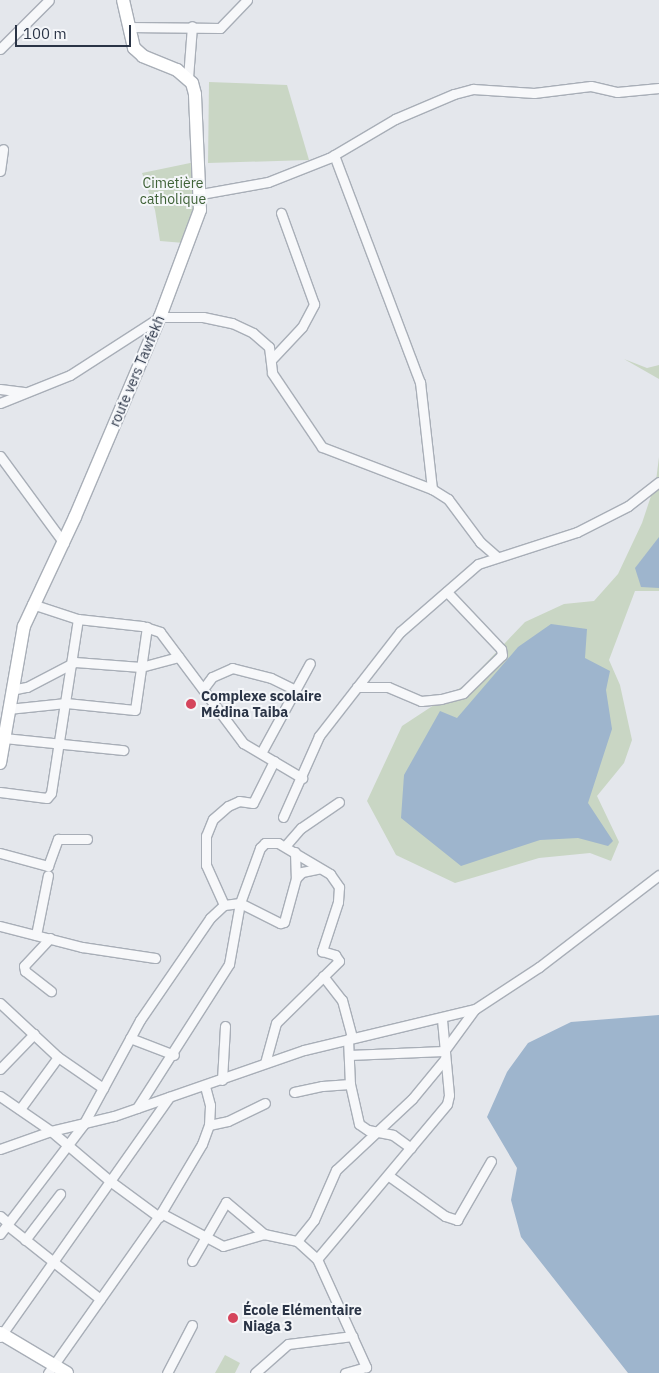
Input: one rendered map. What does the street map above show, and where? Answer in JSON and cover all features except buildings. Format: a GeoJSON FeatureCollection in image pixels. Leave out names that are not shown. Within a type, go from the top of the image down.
{"type":"FeatureCollection","features":[{"type":"Feature","properties":{"kind":"street"},"geometry":{"type":"LineString","coordinates":[[0,49],[49,0]]}},
{"type":"Feature","properties":{"kind":"street"},"geometry":{"type":"LineString","coordinates":[[123,0],[134,48],[142,56],[188,78],[192,26]]}},
{"type":"Feature","properties":{"kind":"street"},"geometry":{"type":"LineString","coordinates":[[128,27],[225,26],[247,0]]}},
{"type":"Feature","properties":{"kind":"street","name":"route vers Tawfekh"},"geometry":{"type":"LineString","coordinates":[[0,763],[5,715],[17,653],[32,604],[64,543],[160,318],[196,225],[201,194],[196,94],[188,78]]}},
{"type":"Feature","properties":{"kind":"street"},"geometry":{"type":"LineString","coordinates":[[201,194],[268,182],[334,155],[395,119],[454,94],[473,89],[534,93],[591,86],[616,92],[659,88]]}},
{"type":"Feature","properties":{"kind":"street"},"geometry":{"type":"LineString","coordinates":[[0,171],[3,149]]}},
{"type":"Feature","properties":{"kind":"street"},"geometry":{"type":"LineString","coordinates":[[334,155],[420,382],[432,489]]}},
{"type":"Feature","properties":{"kind":"street"},"geometry":{"type":"LineString","coordinates":[[270,360],[302,327],[314,304],[281,213]]}},
{"type":"Feature","properties":{"kind":"street"},"geometry":{"type":"LineString","coordinates":[[0,403],[70,375],[160,318],[203,317],[232,323],[263,339],[269,347],[272,373],[322,447],[432,489],[448,499],[480,542],[496,557]]}},
{"type":"Feature","properties":{"kind":"street"},"geometry":{"type":"LineString","coordinates":[[0,389],[24,392]]}},
{"type":"Feature","properties":{"kind":"street"},"geometry":{"type":"LineString","coordinates":[[0,456],[64,543]]}},
{"type":"Feature","properties":{"kind":"street"},"geometry":{"type":"LineString","coordinates":[[283,816],[302,778],[319,736],[400,632],[478,564],[577,532],[628,506],[659,482]]}},
{"type":"Feature","properties":{"kind":"street"},"geometry":{"type":"LineString","coordinates":[[357,687],[388,687],[421,701],[441,699],[463,693],[502,654],[502,649],[447,592]]}},
{"type":"Feature","properties":{"kind":"street"},"geometry":{"type":"LineString","coordinates":[[32,604],[78,619],[147,627],[160,632],[243,743],[302,778]]}},
{"type":"Feature","properties":{"kind":"street"},"geometry":{"type":"LineString","coordinates":[[0,792],[47,798],[54,785],[78,619]]}},
{"type":"Feature","properties":{"kind":"street"},"geometry":{"type":"LineString","coordinates":[[5,715],[66,703],[135,710],[147,627]]}},
{"type":"Feature","properties":{"kind":"street"},"geometry":{"type":"LineString","coordinates":[[11,690],[27,687],[72,663],[140,667],[179,657]]}},
{"type":"Feature","properties":{"kind":"street"},"geometry":{"type":"LineString","coordinates":[[261,753],[310,662]]}},
{"type":"Feature","properties":{"kind":"street"},"geometry":{"type":"LineString","coordinates":[[203,689],[212,677],[232,668],[270,678],[294,689]]}},
{"type":"Feature","properties":{"kind":"street"},"geometry":{"type":"LineString","coordinates":[[4,738],[122,750]]}},
{"type":"Feature","properties":{"kind":"street"},"geometry":{"type":"LineString","coordinates":[[224,905],[206,865],[206,836],[213,819],[228,806],[239,802],[253,803],[274,761]]}},
{"type":"Feature","properties":{"kind":"street"},"geometry":{"type":"LineString","coordinates":[[286,845],[301,828],[339,802]]}},
{"type":"Feature","properties":{"kind":"street"},"geometry":{"type":"LineString","coordinates":[[0,853],[48,866],[58,839],[88,839]]}},
{"type":"Feature","properties":{"kind":"street"},"geometry":{"type":"LineString","coordinates":[[137,1108],[174,1055],[229,964],[240,903],[260,848],[265,842],[286,845],[318,869],[330,874],[339,887],[338,902],[322,951],[335,955],[339,961],[276,1023],[265,1063]]}},
{"type":"Feature","properties":{"kind":"street"},"geometry":{"type":"LineString","coordinates":[[0,1234],[83,1125],[130,1038],[210,918],[224,905],[240,903],[280,923],[284,922],[296,878],[295,852]]}},
{"type":"Feature","properties":{"kind":"street"},"geometry":{"type":"LineString","coordinates":[[296,878],[302,872],[318,869]]}},
{"type":"Feature","properties":{"kind":"street"},"geometry":{"type":"LineString","coordinates":[[36,935],[48,875]]}},
{"type":"Feature","properties":{"kind":"street"},"geometry":{"type":"LineString","coordinates":[[0,1149],[51,1131],[83,1125],[205,1086],[265,1063],[350,1039],[442,1020],[475,1009],[539,967],[659,875]]}},
{"type":"Feature","properties":{"kind":"street"},"geometry":{"type":"LineString","coordinates":[[0,926],[82,947],[155,958]]}},
{"type":"Feature","properties":{"kind":"street"},"geometry":{"type":"LineString","coordinates":[[50,938],[24,966],[26,971],[51,992]]}},
{"type":"Feature","properties":{"kind":"street"},"geometry":{"type":"LineString","coordinates":[[323,976],[342,1000],[350,1039],[350,1084],[359,1124],[375,1132],[392,1136],[411,1148]]}},
{"type":"Feature","properties":{"kind":"street"},"geometry":{"type":"LineString","coordinates":[[0,1003],[58,1057],[103,1088]]}},
{"type":"Feature","properties":{"kind":"street"},"geometry":{"type":"LineString","coordinates":[[297,1241],[314,1220],[336,1170],[412,1099],[475,1009]]}},
{"type":"Feature","properties":{"kind":"street"},"geometry":{"type":"LineString","coordinates":[[317,1259],[389,1176],[449,1099],[442,1020]]}},
{"type":"Feature","properties":{"kind":"street"},"geometry":{"type":"LineString","coordinates":[[222,1080],[225,1026]]}},
{"type":"Feature","properties":{"kind":"street"},"geometry":{"type":"LineString","coordinates":[[0,1069],[34,1034]]}},
{"type":"Feature","properties":{"kind":"street"},"geometry":{"type":"LineString","coordinates":[[130,1038],[174,1055]]}},
{"type":"Feature","properties":{"kind":"street"},"geometry":{"type":"LineString","coordinates":[[349,1055],[444,1055]]}},
{"type":"Feature","properties":{"kind":"street"},"geometry":{"type":"LineString","coordinates":[[20,1109],[58,1057]]}},
{"type":"Feature","properties":{"kind":"street"},"geometry":{"type":"LineString","coordinates":[[294,1092],[322,1086],[350,1084]]}},
{"type":"Feature","properties":{"kind":"street"},"geometry":{"type":"LineString","coordinates":[[51,1369],[160,1215],[202,1144],[209,1125],[210,1105],[205,1086]]}},
{"type":"Feature","properties":{"kind":"street"},"geometry":{"type":"LineString","coordinates":[[0,1096],[51,1131],[110,1181],[160,1215],[222,1246],[264,1234],[297,1241],[317,1259],[366,1367],[345,1373]]}},
{"type":"Feature","properties":{"kind":"street"},"geometry":{"type":"LineString","coordinates":[[67,1373],[51,1369],[1,1335],[169,1097]]}},
{"type":"Feature","properties":{"kind":"street"},"geometry":{"type":"LineString","coordinates":[[209,1125],[228,1121],[265,1103]]}},
{"type":"Feature","properties":{"kind":"street"},"geometry":{"type":"LineString","coordinates":[[389,1176],[445,1216],[457,1220],[491,1161]]}},
{"type":"Feature","properties":{"kind":"street"},"geometry":{"type":"LineString","coordinates":[[25,1240],[60,1194]]}},
{"type":"Feature","properties":{"kind":"street"},"geometry":{"type":"LineString","coordinates":[[192,1261],[226,1202],[264,1234]]}},
{"type":"Feature","properties":{"kind":"street"},"geometry":{"type":"LineString","coordinates":[[0,1216],[25,1240],[100,1300]]}},
{"type":"Feature","properties":{"kind":"street"},"geometry":{"type":"LineString","coordinates":[[167,1373],[192,1325]]}},
{"type":"Feature","properties":{"kind":"street"},"geometry":{"type":"LineString","coordinates":[[255,1373],[288,1344],[353,1336]]}},
{"type":"Feature","properties":{"kind":"green space"},"geometry":{"type":"Polygon","coordinates":[[[209,82],[287,85],[309,160],[208,163],[209,82]]]}},
{"type":"Feature","properties":{"kind":"green space","name":"Cimetière catholique"},"geometry":{"type":"Polygon","coordinates":[[[195,162],[196,203],[184,243],[160,241],[155,210],[142,173],[195,162]]]}},
{"type":"Feature","properties":{"kind":"green space"},"geometry":{"type":"Polygon","coordinates":[[[624,359],[647,368],[659,365],[659,379],[624,359]]]}},
{"type":"Feature","properties":{"kind":"green space"},"geometry":{"type":"Polygon","coordinates":[[[659,457],[659,591],[635,591],[609,660],[620,685],[632,740],[624,763],[597,796],[619,842],[611,861],[590,853],[539,858],[455,883],[396,855],[367,801],[402,726],[466,684],[525,622],[564,604],[594,601],[618,574],[642,523],[656,481],[659,457]]]}},
{"type":"Feature","properties":{"kind":"green space"},"geometry":{"type":"Polygon","coordinates":[[[225,1355],[240,1363],[235,1373],[215,1373],[225,1355]]]}},
{"type":"Feature","properties":{"kind":"water"},"geometry":{"type":"Polygon","coordinates":[[[659,537],[659,588],[641,587],[635,568],[659,537]]]}},
{"type":"Feature","properties":{"kind":"water"},"geometry":{"type":"Polygon","coordinates":[[[551,624],[587,629],[585,658],[610,671],[606,690],[612,729],[588,803],[613,841],[608,846],[578,838],[540,840],[461,866],[401,818],[404,775],[440,711],[457,718],[518,647],[551,624]]]}},
{"type":"Feature","properties":{"kind":"water"},"geometry":{"type":"Polygon","coordinates":[[[659,1015],[659,1373],[628,1373],[521,1237],[511,1200],[517,1168],[487,1117],[507,1072],[528,1043],[571,1022],[659,1015]]]}},
{"type":"Feature","properties":{"kind":"place","name":"Complexe scolaire Médina Taiba"},"geometry":{"type":"Point","coordinates":[191,704]}},
{"type":"Feature","properties":{"kind":"place","name":"École Elémentaire Niaga 3"},"geometry":{"type":"Point","coordinates":[233,1318]}}]}
